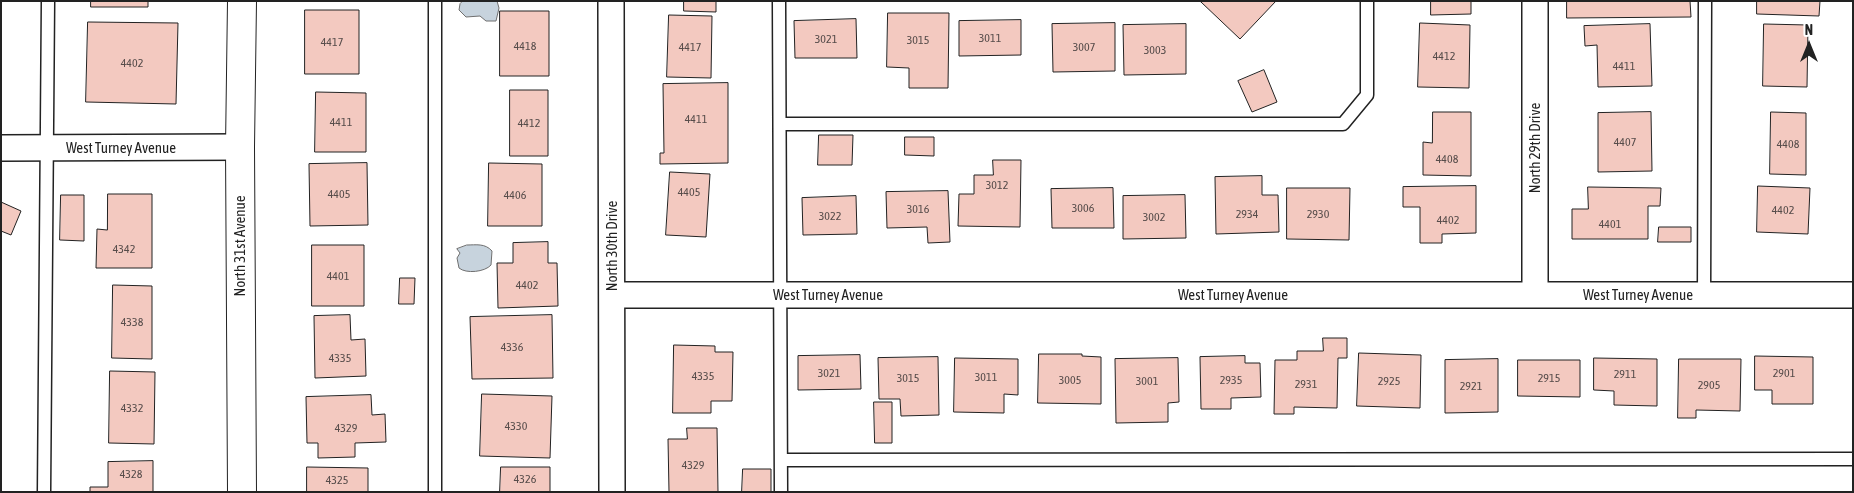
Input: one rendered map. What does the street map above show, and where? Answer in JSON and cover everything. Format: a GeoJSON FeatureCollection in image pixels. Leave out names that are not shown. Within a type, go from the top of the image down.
{"type":"FeatureCollection","features":[{"type":"Feature","properties":{"kind":"street","name":"North 31st Avenue"},"geometry":{"type":"LineString","coordinates":[[242,1],[240,147],[242,492]]}},
{"type":"Feature","properties":{"kind":"street","name":"North 30th Drive"},"geometry":{"type":"LineString","coordinates":[[611,1],[612,492]]}},
{"type":"Feature","properties":{"kind":"street","name":"North 29th Drive"},"geometry":{"type":"LineString","coordinates":[[1535,1],[1535,295]]}},
{"type":"Feature","properties":{"kind":"street","name":"West Turney Avenue"},"geometry":{"type":"LineString","coordinates":[[1,148],[240,147]]}},
{"type":"Feature","properties":{"kind":"street","name":"West Turney Avenue"},"geometry":{"type":"LineString","coordinates":[[613,295],[1853,295]]}},
{"type":"Feature","properties":{"kind":"lane"},"geometry":{"type":"LineString","coordinates":[[44,492],[48,1]]}},
{"type":"Feature","properties":{"kind":"lane"},"geometry":{"type":"LineString","coordinates":[[435,1],[435,492]]}},
{"type":"Feature","properties":{"kind":"lane"},"geometry":{"type":"LineString","coordinates":[[779,1],[781,492]]}},
{"type":"Feature","properties":{"kind":"lane"},"geometry":{"type":"LineString","coordinates":[[780,124],[1343,124],[1367,95],[1367,1]]}},
{"type":"Feature","properties":{"kind":"lane"},"geometry":{"type":"LineString","coordinates":[[1704,295],[1705,1]]}},
{"type":"Feature","properties":{"kind":"lane"},"geometry":{"type":"LineString","coordinates":[[782,460],[1853,458]]}},
{"type":"Feature","properties":{"kind":"shaded area"},"geometry":{"type":"Polygon","coordinates":[[[463,1],[497,1],[499,8],[496,21],[486,21],[480,16],[466,17],[459,10],[460,4],[463,1]]]}},
{"type":"Feature","properties":{"kind":"shaded area"},"geometry":{"type":"Polygon","coordinates":[[[467,245],[480,245],[489,248],[492,251],[491,265],[475,271],[466,271],[459,268],[457,258],[460,253],[457,249],[467,245]]]}},
{"type":"Feature","properties":{"kind":"building"},"geometry":{"type":"Polygon","coordinates":[[[91,1],[148,1],[148,7],[91,7],[91,1]]]}},
{"type":"Feature","properties":{"kind":"building"},"geometry":{"type":"Polygon","coordinates":[[[684,1],[716,1],[716,12],[684,11],[684,1]]]}},
{"type":"Feature","properties":{"kind":"building"},"geometry":{"type":"Polygon","coordinates":[[[1202,1],[1276,1],[1240,39],[1202,1]]]}},
{"type":"Feature","properties":{"kind":"building"},"geometry":{"type":"Polygon","coordinates":[[[1431,1],[1471,1],[1471,14],[1431,15],[1431,1]]]}},
{"type":"Feature","properties":{"kind":"building"},"geometry":{"type":"Polygon","coordinates":[[[1567,1],[1690,1],[1691,17],[1567,18],[1567,1]]]}},
{"type":"Feature","properties":{"kind":"building"},"geometry":{"type":"Polygon","coordinates":[[[1757,1],[1820,1],[1819,16],[1757,14],[1757,1]]]}},
{"type":"Feature","properties":{"kind":"building"},"geometry":{"type":"Polygon","coordinates":[[[305,10],[359,10],[359,74],[305,74],[305,10]]]}},
{"type":"Feature","properties":{"kind":"building"},"geometry":{"type":"Polygon","coordinates":[[[500,11],[549,11],[549,76],[500,76],[500,11]]]}},
{"type":"Feature","properties":{"kind":"building"},"geometry":{"type":"Polygon","coordinates":[[[888,13],[949,13],[948,88],[909,88],[909,68],[887,67],[888,13]]]}},
{"type":"Feature","properties":{"kind":"building"},"geometry":{"type":"Polygon","coordinates":[[[669,15],[712,16],[711,78],[667,77],[669,15]]]}},
{"type":"Feature","properties":{"kind":"building"},"geometry":{"type":"Polygon","coordinates":[[[856,19],[857,58],[795,58],[794,21],[856,19]]]}},
{"type":"Feature","properties":{"kind":"building"},"geometry":{"type":"Polygon","coordinates":[[[1021,20],[1021,55],[959,56],[959,21],[1021,20]]]}},
{"type":"Feature","properties":{"kind":"building"},"geometry":{"type":"Polygon","coordinates":[[[88,22],[178,23],[176,104],[86,102],[88,22]]]}},
{"type":"Feature","properties":{"kind":"building"},"geometry":{"type":"Polygon","coordinates":[[[1115,23],[1115,71],[1053,72],[1052,24],[1115,23]]]}},
{"type":"Feature","properties":{"kind":"building"},"geometry":{"type":"Polygon","coordinates":[[[1420,23],[1470,25],[1469,88],[1418,87],[1420,23]]]}},
{"type":"Feature","properties":{"kind":"building"},"geometry":{"type":"Polygon","coordinates":[[[1186,24],[1186,74],[1124,75],[1123,25],[1186,24]]]}},
{"type":"Feature","properties":{"kind":"building"},"geometry":{"type":"Polygon","coordinates":[[[1650,24],[1652,86],[1598,87],[1597,45],[1585,46],[1584,26],[1650,24]]]}},
{"type":"Feature","properties":{"kind":"building"},"geometry":{"type":"Polygon","coordinates":[[[1764,24],[1808,25],[1807,87],[1763,86],[1764,24]]]}},
{"type":"Feature","properties":{"kind":"building"},"geometry":{"type":"Polygon","coordinates":[[[1264,70],[1277,102],[1252,112],[1238,81],[1264,70]]]}},
{"type":"Feature","properties":{"kind":"building"},"geometry":{"type":"Polygon","coordinates":[[[728,83],[728,163],[660,164],[660,153],[664,153],[663,84],[728,83]]]}},
{"type":"Feature","properties":{"kind":"building"},"geometry":{"type":"Polygon","coordinates":[[[510,90],[548,90],[548,156],[510,156],[510,90]]]}},
{"type":"Feature","properties":{"kind":"building"},"geometry":{"type":"Polygon","coordinates":[[[316,92],[366,93],[366,152],[315,152],[316,92]]]}},
{"type":"Feature","properties":{"kind":"building"},"geometry":{"type":"Polygon","coordinates":[[[1433,112],[1471,112],[1471,176],[1423,175],[1423,142],[1432,143],[1433,112]]]}},
{"type":"Feature","properties":{"kind":"building"},"geometry":{"type":"Polygon","coordinates":[[[1651,112],[1652,171],[1598,172],[1598,113],[1651,112]]]}},
{"type":"Feature","properties":{"kind":"building"},"geometry":{"type":"Polygon","coordinates":[[[1771,112],[1806,113],[1806,175],[1770,174],[1771,112]]]}},
{"type":"Feature","properties":{"kind":"building"},"geometry":{"type":"Polygon","coordinates":[[[819,135],[853,135],[852,165],[818,165],[819,135]]]}},
{"type":"Feature","properties":{"kind":"building"},"geometry":{"type":"Polygon","coordinates":[[[905,137],[934,137],[934,156],[905,155],[905,137]]]}},
{"type":"Feature","properties":{"kind":"building"},"geometry":{"type":"Polygon","coordinates":[[[993,160],[1021,160],[1020,227],[958,226],[959,194],[974,194],[974,175],[993,175],[993,160]]]}},
{"type":"Feature","properties":{"kind":"building"},"geometry":{"type":"Polygon","coordinates":[[[367,163],[368,225],[310,226],[309,164],[367,163]]]}},
{"type":"Feature","properties":{"kind":"building"},"geometry":{"type":"Polygon","coordinates":[[[489,163],[542,164],[542,226],[488,226],[489,163]]]}},
{"type":"Feature","properties":{"kind":"building"},"geometry":{"type":"Polygon","coordinates":[[[670,172],[710,174],[706,237],[666,235],[670,172]]]}},
{"type":"Feature","properties":{"kind":"building"},"geometry":{"type":"Polygon","coordinates":[[[1262,176],[1262,195],[1278,195],[1279,232],[1216,234],[1215,177],[1262,176]]]}},
{"type":"Feature","properties":{"kind":"building"},"geometry":{"type":"Polygon","coordinates":[[[1476,186],[1476,233],[1442,234],[1442,243],[1420,243],[1420,207],[1403,207],[1403,187],[1476,186]]]}},
{"type":"Feature","properties":{"kind":"building"},"geometry":{"type":"Polygon","coordinates":[[[1758,186],[1810,188],[1808,234],[1757,232],[1758,186]]]}},
{"type":"Feature","properties":{"kind":"building"},"geometry":{"type":"Polygon","coordinates":[[[1588,187],[1661,188],[1660,206],[1648,206],[1648,239],[1572,239],[1572,209],[1588,209],[1588,187]]]}},
{"type":"Feature","properties":{"kind":"building"},"geometry":{"type":"Polygon","coordinates":[[[1113,188],[1114,228],[1052,228],[1051,189],[1113,188]]]}},
{"type":"Feature","properties":{"kind":"building"},"geometry":{"type":"Polygon","coordinates":[[[1287,188],[1350,188],[1349,240],[1287,239],[1287,188]]]}},
{"type":"Feature","properties":{"kind":"building"},"geometry":{"type":"Polygon","coordinates":[[[948,191],[950,242],[928,243],[927,227],[887,228],[886,192],[948,191]]]}},
{"type":"Feature","properties":{"kind":"building"},"geometry":{"type":"Polygon","coordinates":[[[108,194],[152,194],[152,268],[96,268],[97,229],[107,230],[108,194]]]}},
{"type":"Feature","properties":{"kind":"building"},"geometry":{"type":"Polygon","coordinates":[[[61,195],[84,195],[84,241],[60,240],[61,195]]]}},
{"type":"Feature","properties":{"kind":"building"},"geometry":{"type":"Polygon","coordinates":[[[1185,195],[1186,238],[1123,239],[1123,196],[1185,195]]]}},
{"type":"Feature","properties":{"kind":"building"},"geometry":{"type":"Polygon","coordinates":[[[856,196],[857,234],[803,235],[802,198],[856,196]]]}},
{"type":"Feature","properties":{"kind":"building"},"geometry":{"type":"Polygon","coordinates":[[[1,202],[21,211],[11,235],[1,231],[1,202]]]}},
{"type":"Feature","properties":{"kind":"building"},"geometry":{"type":"Polygon","coordinates":[[[1659,227],[1691,227],[1691,242],[1658,242],[1659,227]]]}},
{"type":"Feature","properties":{"kind":"building"},"geometry":{"type":"Polygon","coordinates":[[[548,242],[548,263],[557,263],[558,306],[498,308],[497,263],[513,263],[513,243],[548,242]]]}},
{"type":"Feature","properties":{"kind":"building"},"geometry":{"type":"Polygon","coordinates":[[[312,245],[364,245],[364,306],[312,306],[312,245]]]}},
{"type":"Feature","properties":{"kind":"building"},"geometry":{"type":"Polygon","coordinates":[[[400,278],[415,278],[414,304],[399,304],[400,278]]]}},
{"type":"Feature","properties":{"kind":"building"},"geometry":{"type":"Polygon","coordinates":[[[113,285],[152,286],[152,359],[112,358],[113,285]]]}},
{"type":"Feature","properties":{"kind":"building"},"geometry":{"type":"Polygon","coordinates":[[[350,315],[351,340],[365,339],[366,376],[315,378],[314,316],[350,315]]]}},
{"type":"Feature","properties":{"kind":"building"},"geometry":{"type":"Polygon","coordinates":[[[552,315],[553,378],[472,379],[470,317],[552,315]]]}},
{"type":"Feature","properties":{"kind":"building"},"geometry":{"type":"Polygon","coordinates":[[[1323,338],[1347,338],[1347,358],[1338,358],[1337,408],[1294,407],[1294,414],[1274,414],[1275,360],[1297,360],[1297,351],[1323,351],[1323,338]]]}},
{"type":"Feature","properties":{"kind":"building"},"geometry":{"type":"Polygon","coordinates":[[[674,345],[715,346],[715,352],[733,352],[732,401],[711,401],[711,413],[673,413],[674,345]]]}},
{"type":"Feature","properties":{"kind":"building"},"geometry":{"type":"Polygon","coordinates":[[[1359,353],[1421,355],[1420,408],[1357,406],[1359,353]]]}},
{"type":"Feature","properties":{"kind":"building"},"geometry":{"type":"Polygon","coordinates":[[[1039,354],[1082,354],[1082,356],[1101,357],[1101,404],[1038,403],[1039,354]]]}},
{"type":"Feature","properties":{"kind":"building"},"geometry":{"type":"Polygon","coordinates":[[[860,355],[861,389],[798,390],[798,356],[860,355]]]}},
{"type":"Feature","properties":{"kind":"building"},"geometry":{"type":"Polygon","coordinates":[[[1245,356],[1245,363],[1260,363],[1261,397],[1231,398],[1231,409],[1201,409],[1200,357],[1245,356]]]}},
{"type":"Feature","properties":{"kind":"building"},"geometry":{"type":"Polygon","coordinates":[[[1755,356],[1813,357],[1813,404],[1772,404],[1772,390],[1755,390],[1755,356]]]}},
{"type":"Feature","properties":{"kind":"building"},"geometry":{"type":"Polygon","coordinates":[[[938,357],[939,415],[901,416],[900,399],[879,399],[878,358],[938,357]]]}},
{"type":"Feature","properties":{"kind":"building"},"geometry":{"type":"Polygon","coordinates":[[[955,358],[1018,359],[1018,395],[1004,394],[1004,413],[954,412],[955,358]]]}},
{"type":"Feature","properties":{"kind":"building"},"geometry":{"type":"Polygon","coordinates":[[[1178,358],[1179,402],[1168,403],[1168,422],[1116,423],[1115,359],[1178,358]]]}},
{"type":"Feature","properties":{"kind":"building"},"geometry":{"type":"Polygon","coordinates":[[[1594,358],[1657,359],[1657,406],[1614,405],[1614,391],[1594,390],[1594,358]]]}},
{"type":"Feature","properties":{"kind":"building"},"geometry":{"type":"Polygon","coordinates":[[[1498,359],[1498,412],[1445,413],[1445,360],[1498,359]]]}},
{"type":"Feature","properties":{"kind":"building"},"geometry":{"type":"Polygon","coordinates":[[[1679,359],[1741,359],[1740,411],[1696,410],[1696,418],[1678,418],[1679,359]]]}},
{"type":"Feature","properties":{"kind":"building"},"geometry":{"type":"Polygon","coordinates":[[[1518,360],[1580,360],[1580,397],[1518,396],[1518,360]]]}},
{"type":"Feature","properties":{"kind":"building"},"geometry":{"type":"Polygon","coordinates":[[[110,371],[155,372],[154,444],[109,443],[110,371]]]}},
{"type":"Feature","properties":{"kind":"building"},"geometry":{"type":"Polygon","coordinates":[[[482,394],[552,396],[550,458],[480,456],[482,394]]]}},
{"type":"Feature","properties":{"kind":"building"},"geometry":{"type":"Polygon","coordinates":[[[371,395],[372,415],[385,414],[386,442],[355,443],[355,457],[318,458],[318,443],[307,443],[306,397],[371,395]]]}},
{"type":"Feature","properties":{"kind":"building"},"geometry":{"type":"Polygon","coordinates":[[[874,402],[892,402],[892,443],[875,443],[874,402]]]}},
{"type":"Feature","properties":{"kind":"building"},"geometry":{"type":"Polygon","coordinates":[[[687,428],[717,428],[718,492],[669,492],[668,439],[687,439],[687,428]]]}},
{"type":"Feature","properties":{"kind":"building"},"geometry":{"type":"Polygon","coordinates":[[[153,461],[153,492],[90,492],[90,487],[108,487],[108,462],[153,461]]]}},
{"type":"Feature","properties":{"kind":"building"},"geometry":{"type":"Polygon","coordinates":[[[307,467],[368,468],[368,492],[307,492],[307,467]]]}},
{"type":"Feature","properties":{"kind":"building"},"geometry":{"type":"Polygon","coordinates":[[[501,467],[550,467],[550,492],[500,492],[501,467]]]}},
{"type":"Feature","properties":{"kind":"building"},"geometry":{"type":"Polygon","coordinates":[[[743,469],[771,469],[771,492],[742,492],[743,469]]]}}]}
